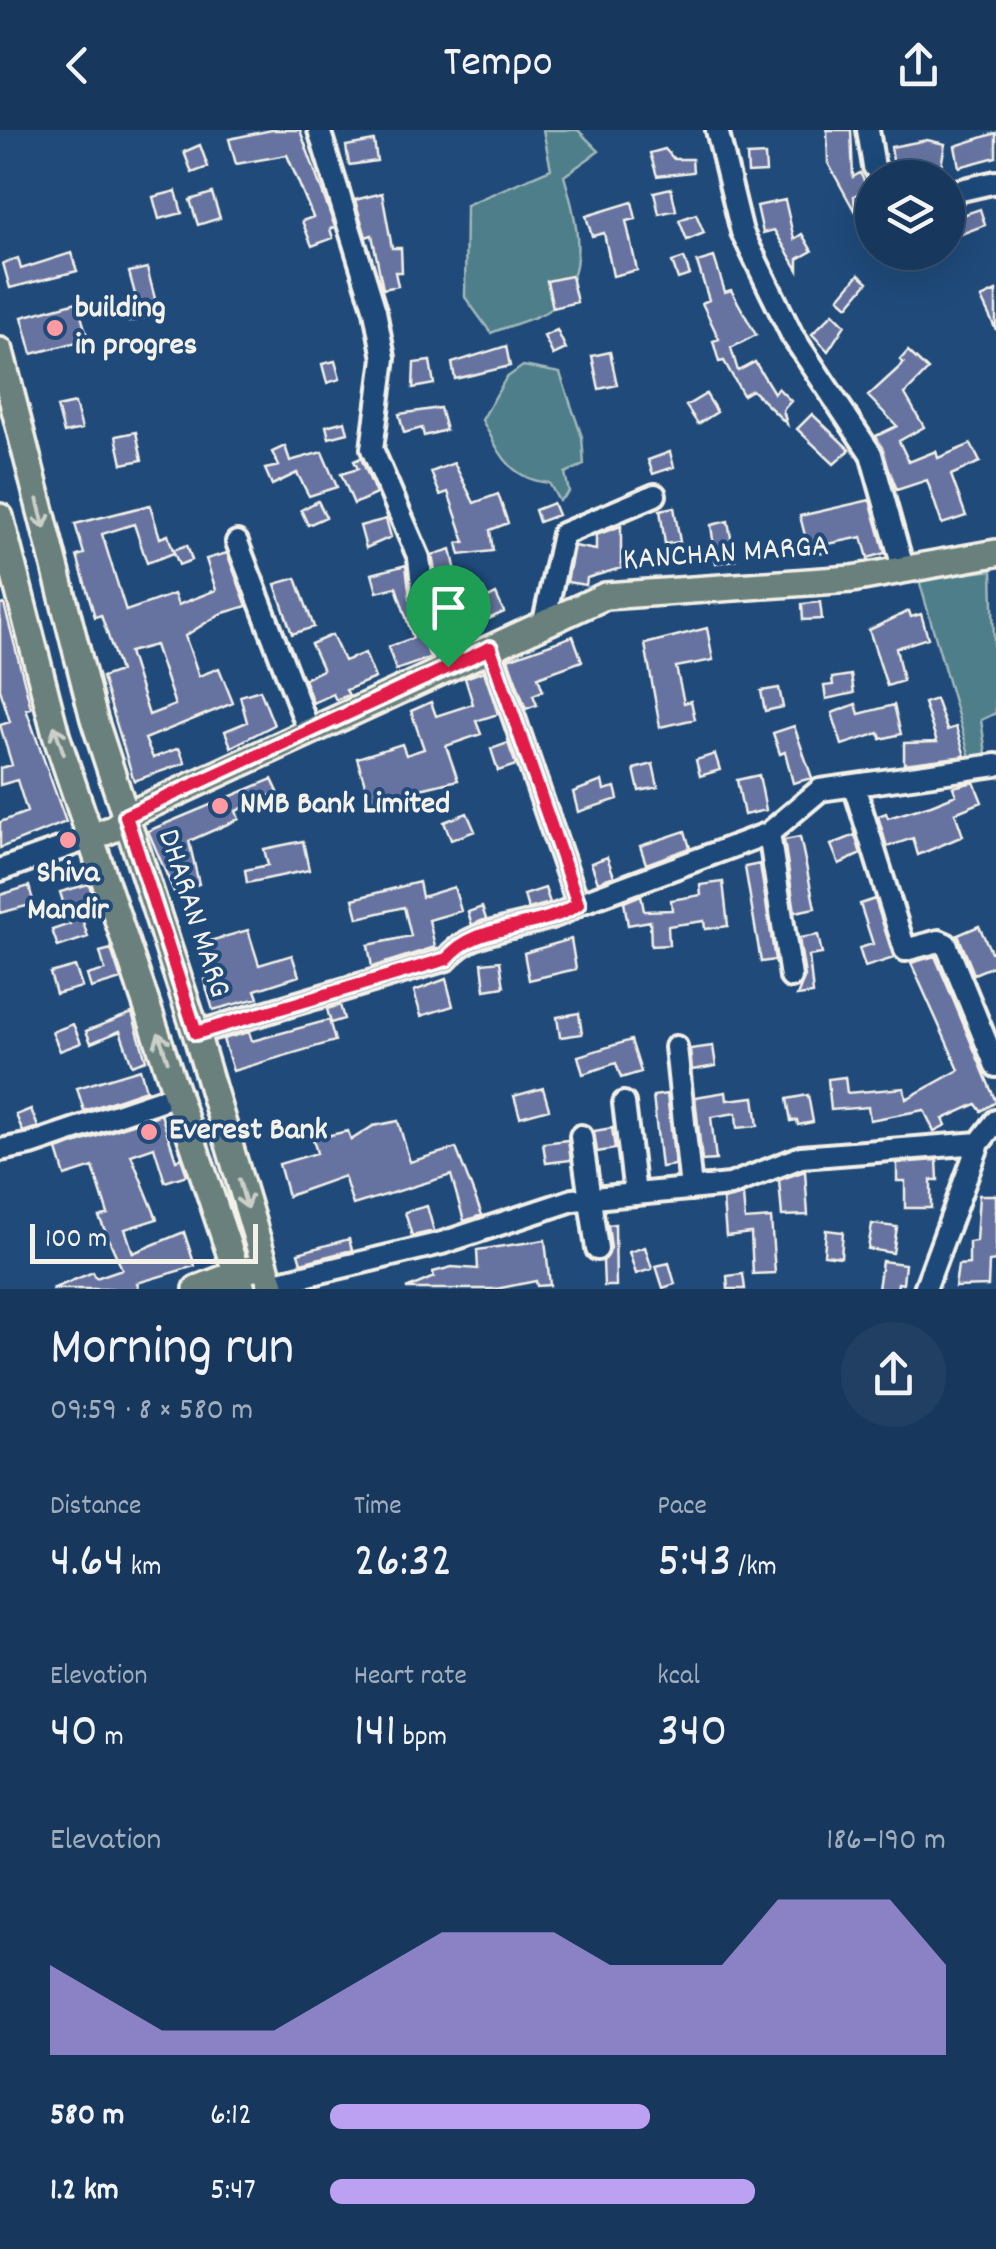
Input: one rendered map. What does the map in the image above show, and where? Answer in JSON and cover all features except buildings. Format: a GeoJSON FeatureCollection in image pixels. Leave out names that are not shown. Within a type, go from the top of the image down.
{"type":"FeatureCollection","features":[{"type":"Feature","properties":{"kind":"main road","name":"DHARAN MARG"},"geometry":{"type":"LineString","coordinates":[[0,351],[94,720],[196,1033],[269,1279]]}},
{"type":"Feature","properties":{"kind":"main road"},"geometry":{"type":"LineString","coordinates":[[0,517],[56,735],[239,1281]]}},
{"type":"Feature","properties":{"kind":"main road","name":"KANCHAN MARGA"},"geometry":{"type":"LineString","coordinates":[[93,837],[116,828],[126,816],[606,596],[852,579],[996,553]]}},
{"type":"Feature","properties":{"kind":"main road"},"geometry":{"type":"LineString","coordinates":[[197,1289],[269,1279]]}},
{"type":"Feature","properties":{"kind":"street"},"geometry":{"type":"LineString","coordinates":[[319,130],[374,311],[384,358],[372,448],[419,558],[423,594],[448,667]]}},
{"type":"Feature","properties":{"kind":"street"},"geometry":{"type":"LineString","coordinates":[[717,130],[742,232],[792,335],[872,454],[904,571]]}},
{"type":"Feature","properties":{"kind":"street"},"geometry":{"type":"LineString","coordinates":[[868,130],[873,160]]}},
{"type":"Feature","properties":{"kind":"street"},"geometry":{"type":"LineString","coordinates":[[965,193],[994,190]]}},
{"type":"Feature","properties":{"kind":"street"},"geometry":{"type":"LineString","coordinates":[[544,622],[563,534],[655,495]]}},
{"type":"Feature","properties":{"kind":"street"},"geometry":{"type":"LineString","coordinates":[[237,542],[310,731]]}},
{"type":"Feature","properties":{"kind":"street"},"geometry":{"type":"LineString","coordinates":[[490,648],[578,904]]}},
{"type":"Feature","properties":{"kind":"street"},"geometry":{"type":"LineString","coordinates":[[196,1033],[447,959],[459,942],[558,918],[578,904],[770,834],[820,790],[996,765]]}},
{"type":"Feature","properties":{"kind":"street"},"geometry":{"type":"LineString","coordinates":[[854,786],[904,950],[946,944],[996,1066]]}},
{"type":"Feature","properties":{"kind":"street"},"geometry":{"type":"LineString","coordinates":[[770,834],[791,978]]}},
{"type":"Feature","properties":{"kind":"street"},"geometry":{"type":"LineString","coordinates":[[0,870],[93,837]]}},
{"type":"Feature","properties":{"kind":"street"},"geometry":{"type":"LineString","coordinates":[[676,1047],[691,1188]]}},
{"type":"Feature","properties":{"kind":"street"},"geometry":{"type":"LineString","coordinates":[[0,1150],[32,1144],[179,1094]]}},
{"type":"Feature","properties":{"kind":"street"},"geometry":{"type":"LineString","coordinates":[[624,1103],[635,1194]]}},
{"type":"Feature","properties":{"kind":"street"},"geometry":{"type":"LineString","coordinates":[[925,1289],[979,1142],[996,1120]]}},
{"type":"Feature","properties":{"kind":"street"},"geometry":{"type":"LineString","coordinates":[[581,1136],[593,1198],[597,1249]]}},
{"type":"Feature","properties":{"kind":"street"},"geometry":{"type":"LineString","coordinates":[[269,1279],[442,1243],[573,1200],[730,1184],[801,1157],[979,1142]]}},
{"type":"Feature","properties":{"kind":"green space"},"geometry":{"type":"Polygon","coordinates":[[[543,130],[578,130],[599,151],[564,176],[576,225],[574,275],[551,309],[491,333],[465,297],[466,205],[551,169],[543,130]]]}},
{"type":"Feature","properties":{"kind":"green space"},"geometry":{"type":"Polygon","coordinates":[[[523,366],[560,373],[582,437],[584,465],[565,473],[569,492],[559,501],[549,483],[524,476],[507,462],[482,420],[506,378],[523,366]]]}},
{"type":"Feature","properties":{"kind":"green space"},"geometry":{"type":"Polygon","coordinates":[[[992,570],[996,713],[981,720],[987,760],[971,761],[919,580],[992,570]]]}},
{"type":"Feature","properties":{"kind":"place","name":"building in progres"},"geometry":{"type":"Point","coordinates":[55,328]}},
{"type":"Feature","properties":{"kind":"place","name":"NMB Bank Limited"},"geometry":{"type":"Point","coordinates":[220,806]}},
{"type":"Feature","properties":{"kind":"place","name":"Shiva Mandir"},"geometry":{"type":"Point","coordinates":[68,840]}},
{"type":"Feature","properties":{"kind":"place","name":"Everest Bank"},"geometry":{"type":"Point","coordinates":[149,1132]}},
{"type":"Feature","properties":{"kind":"route"},"geometry":{"type":"LineString","coordinates":[[490,648],[578,904],[558,918],[459,942],[447,959],[196,1033],[126,816],[448,667],[490,648]]}}]}
